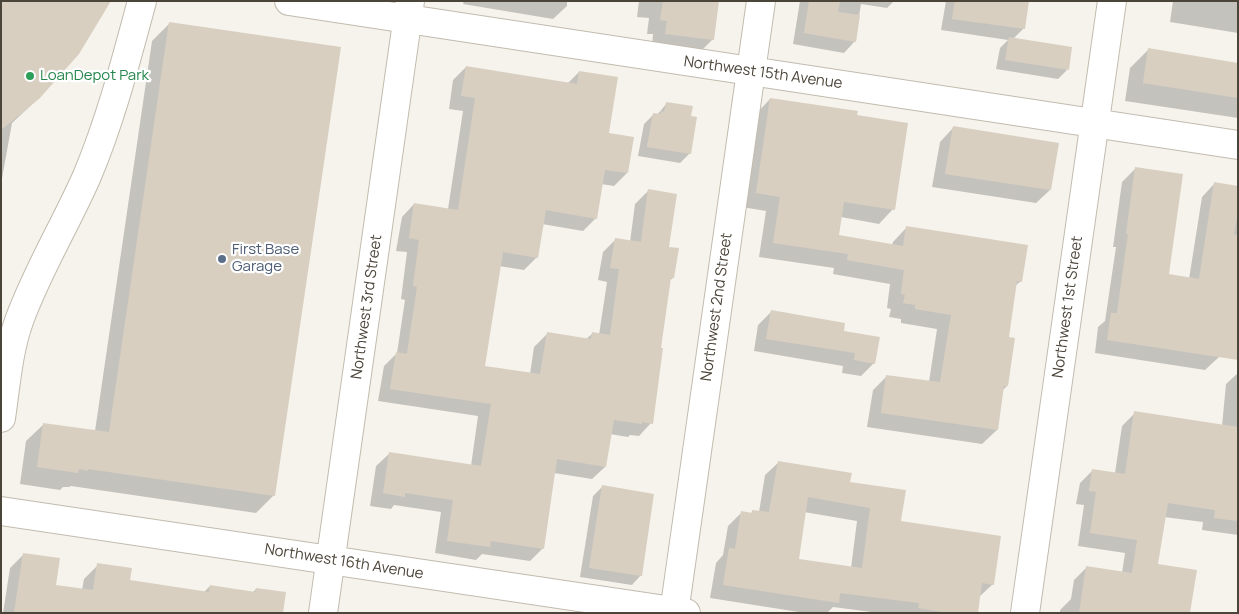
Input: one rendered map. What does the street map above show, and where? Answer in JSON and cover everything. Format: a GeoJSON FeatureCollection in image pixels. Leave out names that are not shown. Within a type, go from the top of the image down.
{"type":"FeatureCollection","features":[{"type":"Feature","properties":{"kind":"street"},"geometry":{"type":"LineString","coordinates":[[1,418],[6,350],[87,175],[112,106],[142,1]]}},
{"type":"Feature","properties":{"kind":"street","name":"Northwest 15th Avenue"},"geometry":{"type":"LineString","coordinates":[[289,1],[409,10],[751,71],[1094,124],[1238,144]]}},
{"type":"Feature","properties":{"kind":"street","name":"Northwest 2nd Street"},"geometry":{"type":"LineString","coordinates":[[678,612],[761,1]]}},
{"type":"Feature","properties":{"kind":"street","name":"Northwest 1st Street"},"geometry":{"type":"LineString","coordinates":[[1025,613],[1112,1]]}},
{"type":"Feature","properties":{"kind":"street","name":"Northwest 3rd Street"},"geometry":{"type":"LineString","coordinates":[[323,613],[409,10]]}},
{"type":"Feature","properties":{"kind":"street","name":"Northwest 16th Avenue"},"geometry":{"type":"LineString","coordinates":[[1,512],[678,612]]}},
{"type":"Feature","properties":{"kind":"building","name":"LoanDepot Park"},"geometry":{"type":"Polygon","coordinates":[[[1,1],[111,1],[79,54],[40,98],[1,130],[1,1]]]}},
{"type":"Feature","properties":{"kind":"building"},"geometry":{"type":"Polygon","coordinates":[[[663,1],[719,1],[714,40],[665,34],[667,21],[660,20],[663,1]]]}},
{"type":"Feature","properties":{"kind":"building"},"geometry":{"type":"Polygon","coordinates":[[[809,1],[840,1],[838,12],[860,15],[856,42],[804,33],[809,1]]]}},
{"type":"Feature","properties":{"kind":"building"},"geometry":{"type":"Polygon","coordinates":[[[955,1],[1029,1],[1025,29],[952,19],[955,1]]]}},
{"type":"Feature","properties":{"kind":"building","name":"First Base Garage"},"geometry":{"type":"Polygon","coordinates":[[[169,22],[341,47],[275,496],[88,469],[88,471],[79,469],[78,473],[37,467],[43,423],[109,432],[169,22]]]}},
{"type":"Feature","properties":{"kind":"building"},"geometry":{"type":"Polygon","coordinates":[[[1009,37],[1072,47],[1069,70],[1005,60],[1009,37]]]}},
{"type":"Feature","properties":{"kind":"building"},"geometry":{"type":"Polygon","coordinates":[[[1148,48],[1238,63],[1238,98],[1143,83],[1148,48]]]}},
{"type":"Feature","properties":{"kind":"building"},"geometry":{"type":"Polygon","coordinates":[[[466,66],[577,84],[579,71],[618,77],[609,133],[634,137],[628,173],[605,170],[597,219],[546,210],[538,258],[503,252],[485,366],[540,374],[547,332],[591,339],[592,332],[610,335],[619,269],[610,268],[615,238],[641,242],[648,189],[677,194],[669,247],[679,248],[674,278],[671,278],[653,424],[614,420],[606,467],[557,459],[544,549],[491,541],[490,547],[447,541],[453,500],[405,493],[405,497],[383,493],[389,452],[481,466],[491,404],[390,389],[396,352],[407,354],[417,287],[413,286],[419,240],[409,238],[414,203],[458,210],[475,98],[461,96],[466,66]]]}},
{"type":"Feature","properties":{"kind":"building"},"geometry":{"type":"Polygon","coordinates":[[[770,98],[858,111],[857,115],[908,123],[895,210],[844,202],[839,235],[903,246],[906,226],[1028,245],[1022,282],[1017,281],[1009,337],[1015,338],[1008,386],[1004,386],[998,430],[881,413],[886,375],[940,382],[951,315],[915,309],[915,305],[903,303],[905,295],[901,294],[904,270],[847,260],[848,254],[773,243],[780,197],[756,193],[770,98]]]}},
{"type":"Feature","properties":{"kind":"building"},"geometry":{"type":"Polygon","coordinates":[[[666,102],[693,106],[691,116],[697,117],[691,154],[647,147],[653,113],[661,114],[661,111],[664,112],[666,102]]]}},
{"type":"Feature","properties":{"kind":"building"},"geometry":{"type":"Polygon","coordinates":[[[953,126],[1059,143],[1051,190],[945,174],[953,126]]]}},
{"type":"Feature","properties":{"kind":"building"},"geometry":{"type":"Polygon","coordinates":[[[1135,167],[1183,174],[1169,274],[1199,279],[1214,182],[1238,186],[1238,212],[1234,234],[1238,235],[1238,360],[1107,340],[1111,313],[1117,313],[1135,167]]]}},
{"type":"Feature","properties":{"kind":"building"},"geometry":{"type":"Polygon","coordinates":[[[771,310],[845,323],[844,331],[880,337],[875,364],[854,360],[855,353],[766,339],[771,310]]]}},
{"type":"Feature","properties":{"kind":"building"},"geometry":{"type":"Polygon","coordinates":[[[1134,411],[1238,427],[1238,521],[1214,518],[1215,510],[1168,503],[1158,564],[1197,570],[1190,613],[1079,613],[1086,566],[1132,573],[1137,540],[1090,533],[1096,492],[1089,491],[1092,469],[1125,474],[1134,411]]]}},
{"type":"Feature","properties":{"kind":"building"},"geometry":{"type":"Polygon","coordinates":[[[778,461],[852,473],[850,482],[906,490],[901,521],[1001,536],[994,585],[982,583],[978,613],[948,613],[918,608],[919,603],[840,593],[839,603],[723,585],[729,548],[735,549],[741,511],[752,513],[752,510],[769,512],[778,461]],[[808,497],[799,559],[862,568],[870,508],[808,497]]]}},
{"type":"Feature","properties":{"kind":"building"},"geometry":{"type":"Polygon","coordinates":[[[602,485],[654,494],[642,576],[589,568],[602,485]]]}},
{"type":"Feature","properties":{"kind":"building"},"geometry":{"type":"Polygon","coordinates":[[[23,553],[60,558],[56,585],[93,590],[97,563],[132,568],[130,580],[209,592],[210,585],[255,592],[256,588],[286,592],[283,613],[14,613],[23,553]]]}},
{"type":"Feature","properties":{"kind":"place","name":"LoanDepot Park"},"geometry":{"type":"Point","coordinates":[30,76]}},
{"type":"Feature","properties":{"kind":"place","name":"First Base Garage"},"geometry":{"type":"Point","coordinates":[222,259]}}]}
